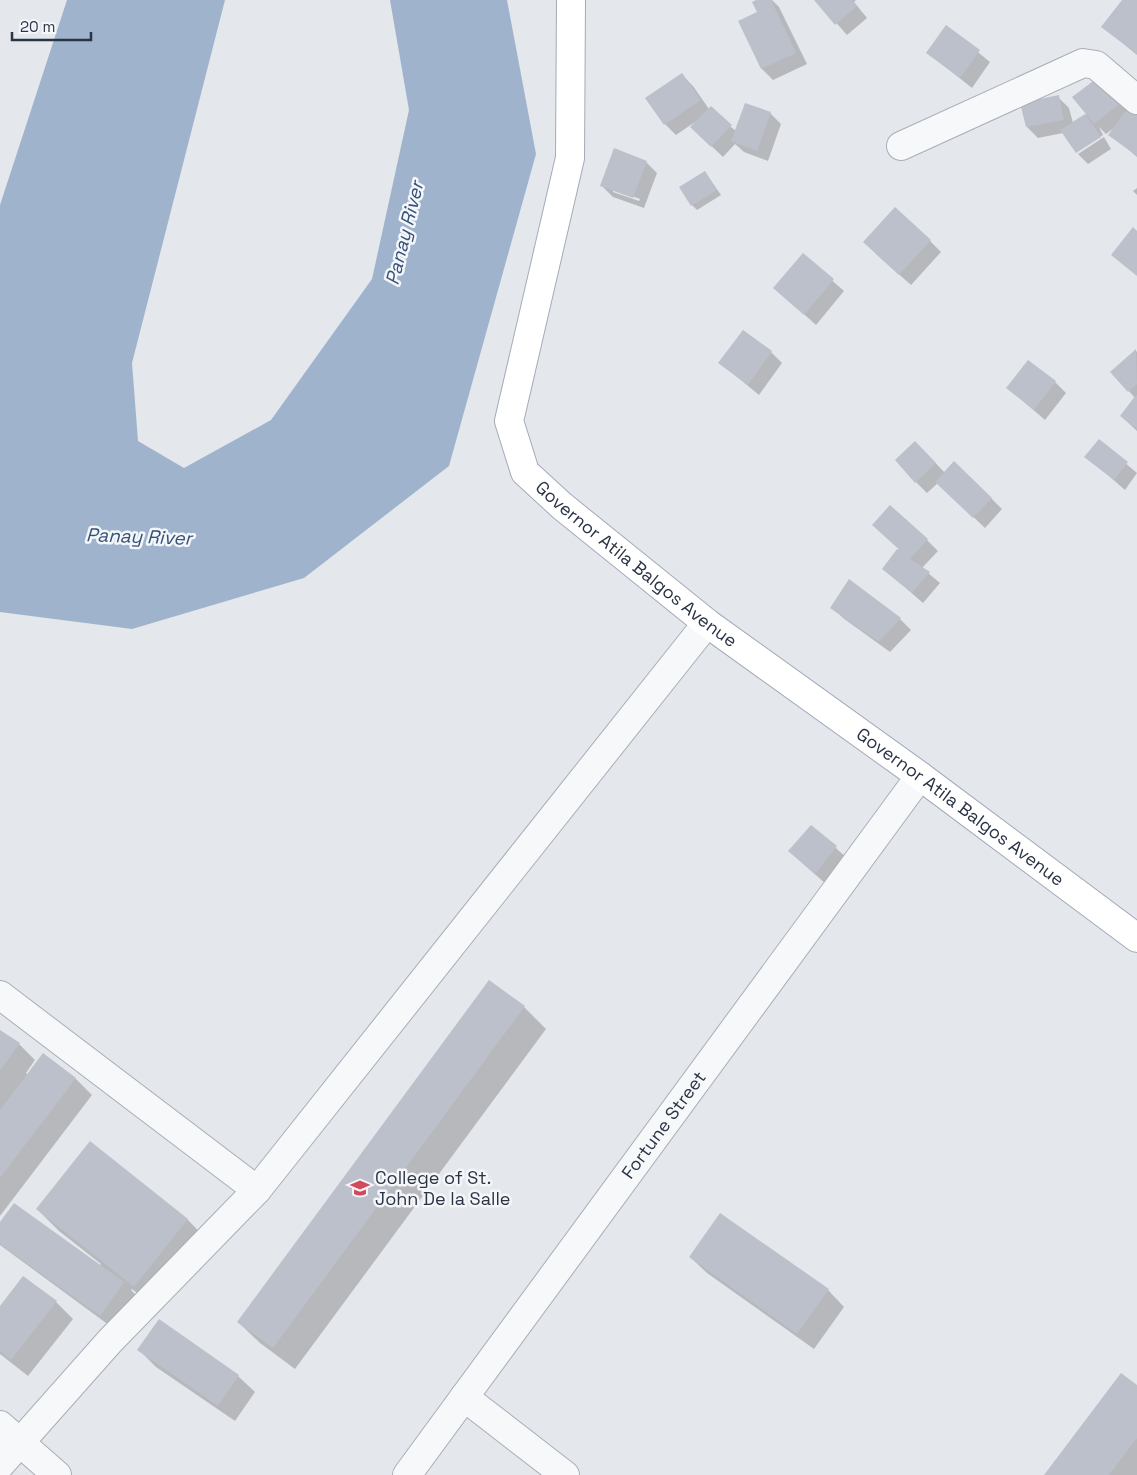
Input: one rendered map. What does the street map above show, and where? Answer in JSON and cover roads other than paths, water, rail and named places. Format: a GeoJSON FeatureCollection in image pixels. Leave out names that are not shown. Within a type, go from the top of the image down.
{"type":"FeatureCollection","features":[{"type":"Feature","properties":{"kind":"main road","name":"Governor Atila Balgos Avenue"},"geometry":{"type":"LineString","coordinates":[[571,0],[570,158],[509,421],[525,472],[562,506],[707,623],[920,776],[1137,938]]}},
{"type":"Feature","properties":{"kind":"street"},"geometry":{"type":"LineString","coordinates":[[900,146],[1083,63],[1096,65],[1137,100]]}},
{"type":"Feature","properties":{"kind":"street"},"geometry":{"type":"LineString","coordinates":[[0,1465],[110,1341],[257,1190],[707,623]]}},
{"type":"Feature","properties":{"kind":"street","name":"Fortune Street"},"geometry":{"type":"LineString","coordinates":[[407,1475],[920,776]]}},
{"type":"Feature","properties":{"kind":"street"},"geometry":{"type":"LineString","coordinates":[[0,995],[257,1190]]}},
{"type":"Feature","properties":{"kind":"street"},"geometry":{"type":"LineString","coordinates":[[464,1397],[565,1475]]}},
{"type":"Feature","properties":{"kind":"street"},"geometry":{"type":"LineString","coordinates":[[0,1425],[56,1475]]}},
{"type":"Feature","properties":{"kind":"water","name":"Panay River"},"geometry":{"type":"Polygon","coordinates":[[[67,0],[225,0],[132,363],[138,441],[184,468],[271,420],[372,279],[409,110],[390,0],[507,0],[536,154],[449,466],[304,578],[132,629],[0,612],[0,205],[67,0]]]}},
{"type":"Feature","properties":{"kind":"place","name":"College of St. John De la Salle"},"geometry":{"type":"Point","coordinates":[360,1188]}}]}
